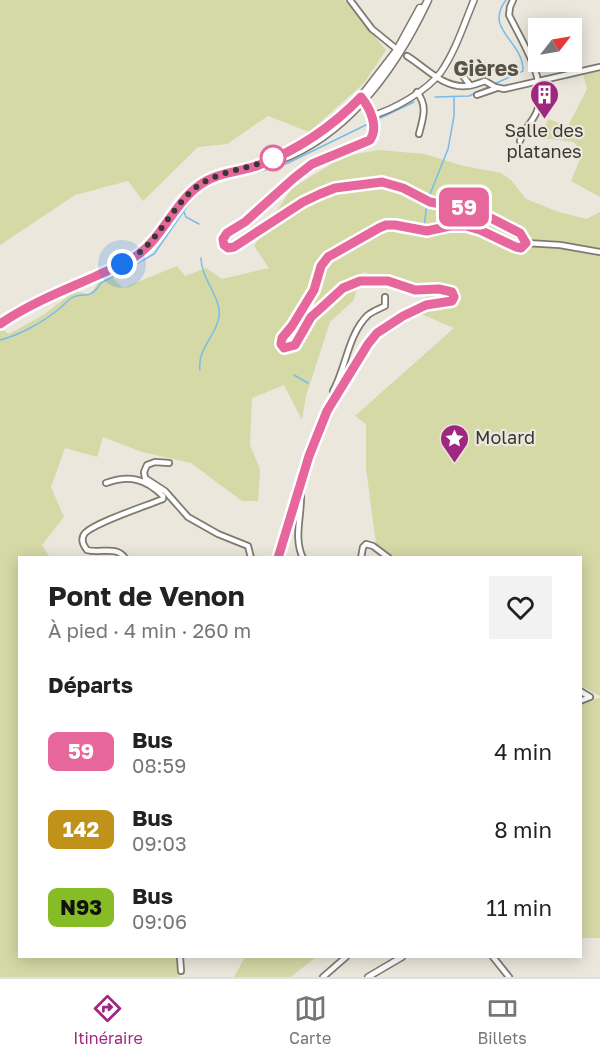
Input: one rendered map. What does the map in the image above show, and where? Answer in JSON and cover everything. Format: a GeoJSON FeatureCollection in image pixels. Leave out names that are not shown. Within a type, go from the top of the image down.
{"type":"FeatureCollection","features":[{"type":"Feature","properties":{"kind":"main road"},"geometry":{"type":"LineString","coordinates":[[402,53],[424,0]]}},
{"type":"Feature","properties":{"kind":"main road"},"geometry":{"type":"LineString","coordinates":[[0,324],[41,301],[138,255],[148,246],[183,200],[203,183],[225,173],[275,162],[306,148],[336,127],[355,105],[381,81],[402,53],[428,0]]}},
{"type":"Feature","properties":{"kind":"street"},"geometry":{"type":"LineString","coordinates":[[350,0],[372,29],[436,78],[467,86],[485,81],[504,89],[600,67]]}},
{"type":"Feature","properties":{"kind":"street"},"geometry":{"type":"LineString","coordinates":[[373,120],[436,78],[452,53],[474,0]]}},
{"type":"Feature","properties":{"kind":"street"},"geometry":{"type":"LineString","coordinates":[[513,0],[509,15],[538,81],[538,107],[520,141]]}},
{"type":"Feature","properties":{"kind":"street"},"geometry":{"type":"LineString","coordinates":[[463,76],[467,86]]}},
{"type":"Feature","properties":{"kind":"street"},"geometry":{"type":"LineString","coordinates":[[477,95],[496,87]]}},
{"type":"Feature","properties":{"kind":"street"},"geometry":{"type":"LineString","coordinates":[[417,92],[422,98],[424,108],[418,134]]}},
{"type":"Feature","properties":{"kind":"street"},"geometry":{"type":"LineString","coordinates":[[362,98],[373,120],[375,132],[370,140],[312,164],[245,222],[227,233],[223,239],[224,245],[228,248],[234,247],[303,202],[335,188],[382,182],[403,188],[428,201],[477,211],[520,233],[526,243]]}},
{"type":"Feature","properties":{"kind":"street"},"geometry":{"type":"LineString","coordinates":[[355,105],[373,120]]}},
{"type":"Feature","properties":{"kind":"street"},"geometry":{"type":"LineString","coordinates":[[279,556],[314,441],[334,396],[368,344],[377,333],[426,305],[452,301],[454,297],[452,292],[439,289],[415,290],[388,281],[360,281],[343,288],[311,317],[295,345],[284,348],[281,344],[282,338],[314,290],[321,266],[331,254],[386,225],[424,231],[458,225],[480,230],[521,248],[526,243],[560,245],[600,252]]}},
{"type":"Feature","properties":{"kind":"street"},"geometry":{"type":"LineString","coordinates":[[334,396],[333,391],[356,333],[370,313],[385,306],[385,297]]}},
{"type":"Feature","properties":{"kind":"street"},"geometry":{"type":"LineString","coordinates":[[169,463],[155,462],[147,465],[144,472],[145,478],[165,491],[188,517],[226,538],[248,546],[250,556]]}},
{"type":"Feature","properties":{"kind":"street"},"geometry":{"type":"LineString","coordinates":[[106,483],[120,478],[134,478],[145,482],[163,496],[163,499],[99,525],[85,534],[82,539],[87,550],[115,551],[124,556]]}},
{"type":"Feature","properties":{"kind":"street"},"geometry":{"type":"LineString","coordinates":[[298,491],[301,493],[302,509],[298,549],[302,556]]}},
{"type":"Feature","properties":{"kind":"street"},"geometry":{"type":"LineString","coordinates":[[361,556],[366,544],[373,546],[386,556]]}},
{"type":"Feature","properties":{"kind":"street"},"geometry":{"type":"LineString","coordinates":[[582,692],[590,697],[582,699]]}},
{"type":"Feature","properties":{"kind":"street"},"geometry":{"type":"LineString","coordinates":[[180,958],[181,971]]}},
{"type":"Feature","properties":{"kind":"street"},"geometry":{"type":"LineString","coordinates":[[323,977],[344,958]]}},
{"type":"Feature","properties":{"kind":"street"},"geometry":{"type":"LineString","coordinates":[[368,977],[400,958]]}},
{"type":"Feature","properties":{"kind":"street"},"geometry":{"type":"LineString","coordinates":[[494,958],[509,977]]}},
{"type":"Feature","properties":{"kind":"green space"},"geometry":{"type":"Polygon","coordinates":[[[0,0],[344,0],[386,50],[364,83],[309,132],[268,116],[227,144],[198,147],[143,201],[128,181],[75,195],[0,245],[0,0]]]}},
{"type":"Feature","properties":{"kind":"green space"},"geometry":{"type":"Polygon","coordinates":[[[600,69],[600,197],[571,181],[581,151],[574,142],[541,138],[548,119],[568,126],[587,89],[583,74],[600,69]]]}},
{"type":"Feature","properties":{"kind":"green space"},"geometry":{"type":"Polygon","coordinates":[[[379,150],[424,154],[464,166],[501,173],[511,180],[526,199],[559,212],[586,219],[600,212],[600,696],[582,687],[582,556],[391,556],[376,544],[366,468],[366,424],[355,416],[454,328],[421,314],[427,289],[363,272],[353,301],[330,322],[306,396],[302,420],[284,385],[252,398],[250,445],[260,469],[258,501],[242,501],[191,463],[142,452],[103,437],[97,457],[65,448],[51,487],[64,517],[42,545],[49,556],[18,556],[18,958],[179,958],[179,977],[0,977],[0,328],[9,334],[43,315],[71,294],[78,292],[89,294],[98,282],[111,276],[123,288],[177,266],[185,276],[206,268],[222,279],[269,268],[254,246],[291,189],[344,156],[379,150]]]}},
{"type":"Feature","properties":{"kind":"green space"},"geometry":{"type":"Polygon","coordinates":[[[600,698],[600,938],[582,938],[582,702],[600,698]]]}},
{"type":"Feature","properties":{"kind":"green space"},"geometry":{"type":"Polygon","coordinates":[[[244,958],[315,958],[291,977],[234,977],[244,958]]]}},
{"type":"Feature","properties":{"kind":"waterway"},"geometry":{"type":"LineString","coordinates":[[494,84],[523,71],[518,51],[499,20],[500,10],[506,0]]}},
{"type":"Feature","properties":{"kind":"waterway"},"geometry":{"type":"LineString","coordinates":[[435,97],[469,96],[490,86]]}},
{"type":"Feature","properties":{"kind":"waterway"},"geometry":{"type":"LineString","coordinates":[[428,199],[448,149],[454,116],[454,97]]}},
{"type":"Feature","properties":{"kind":"waterway"},"geometry":{"type":"LineString","coordinates":[[374,121],[414,102]]}},
{"type":"Feature","properties":{"kind":"waterway"},"geometry":{"type":"LineString","coordinates":[[0,340],[31,328],[53,314],[70,299],[92,293],[101,283],[154,254],[197,192],[213,183],[288,163],[370,123]]}},
{"type":"Feature","properties":{"kind":"waterway"},"geometry":{"type":"LineString","coordinates":[[424,228],[427,203]]}},
{"type":"Feature","properties":{"kind":"waterway"},"geometry":{"type":"LineString","coordinates":[[184,212],[186,217],[199,224]]}},
{"type":"Feature","properties":{"kind":"waterway"},"geometry":{"type":"LineString","coordinates":[[200,370],[201,356],[219,317],[215,296],[204,273],[201,258]]}},
{"type":"Feature","properties":{"kind":"waterway"},"geometry":{"type":"LineString","coordinates":[[294,375],[308,383]]}},
{"type":"Feature","properties":{"kind":"bus line","name":"59"},"geometry":{"type":"LineString","coordinates":[[0,324],[41,301],[134,258],[148,246],[183,200],[197,187],[211,178],[259,165],[296,147],[335,121],[361,97],[374,123],[375,132],[370,140],[312,164],[245,222],[227,233],[223,239],[224,245],[228,248],[234,247],[303,202],[335,188],[382,182],[403,188],[430,202],[477,211],[520,233],[526,243],[521,248],[516,247],[466,226],[458,225],[421,231],[386,225],[342,247],[328,257],[321,266],[314,290],[282,338],[281,344],[284,348],[295,345],[311,317],[335,295],[343,288],[360,281],[395,282],[405,288],[424,291],[446,289],[452,292],[454,297],[452,301],[426,305],[403,316],[377,333],[368,344],[334,396],[314,441],[279,556]]}},
{"type":"Feature","properties":{"kind":"place","name":"Salle des platanes"},"geometry":{"type":"Point","coordinates":[544,120]}},
{"type":"Feature","properties":{"kind":"place","name":"Molard"},"geometry":{"type":"Point","coordinates":[454,464]}},
{"type":"Feature","properties":{"kind":"district","name":"Gières"},"geometry":{"type":"Point","coordinates":[486,69]}},
{"type":"Feature","properties":{"kind":"route"},"geometry":{"type":"LineString","coordinates":[[122,264],[148,246],[183,200],[197,187],[211,178],[259,165],[273,158]]}}]}
